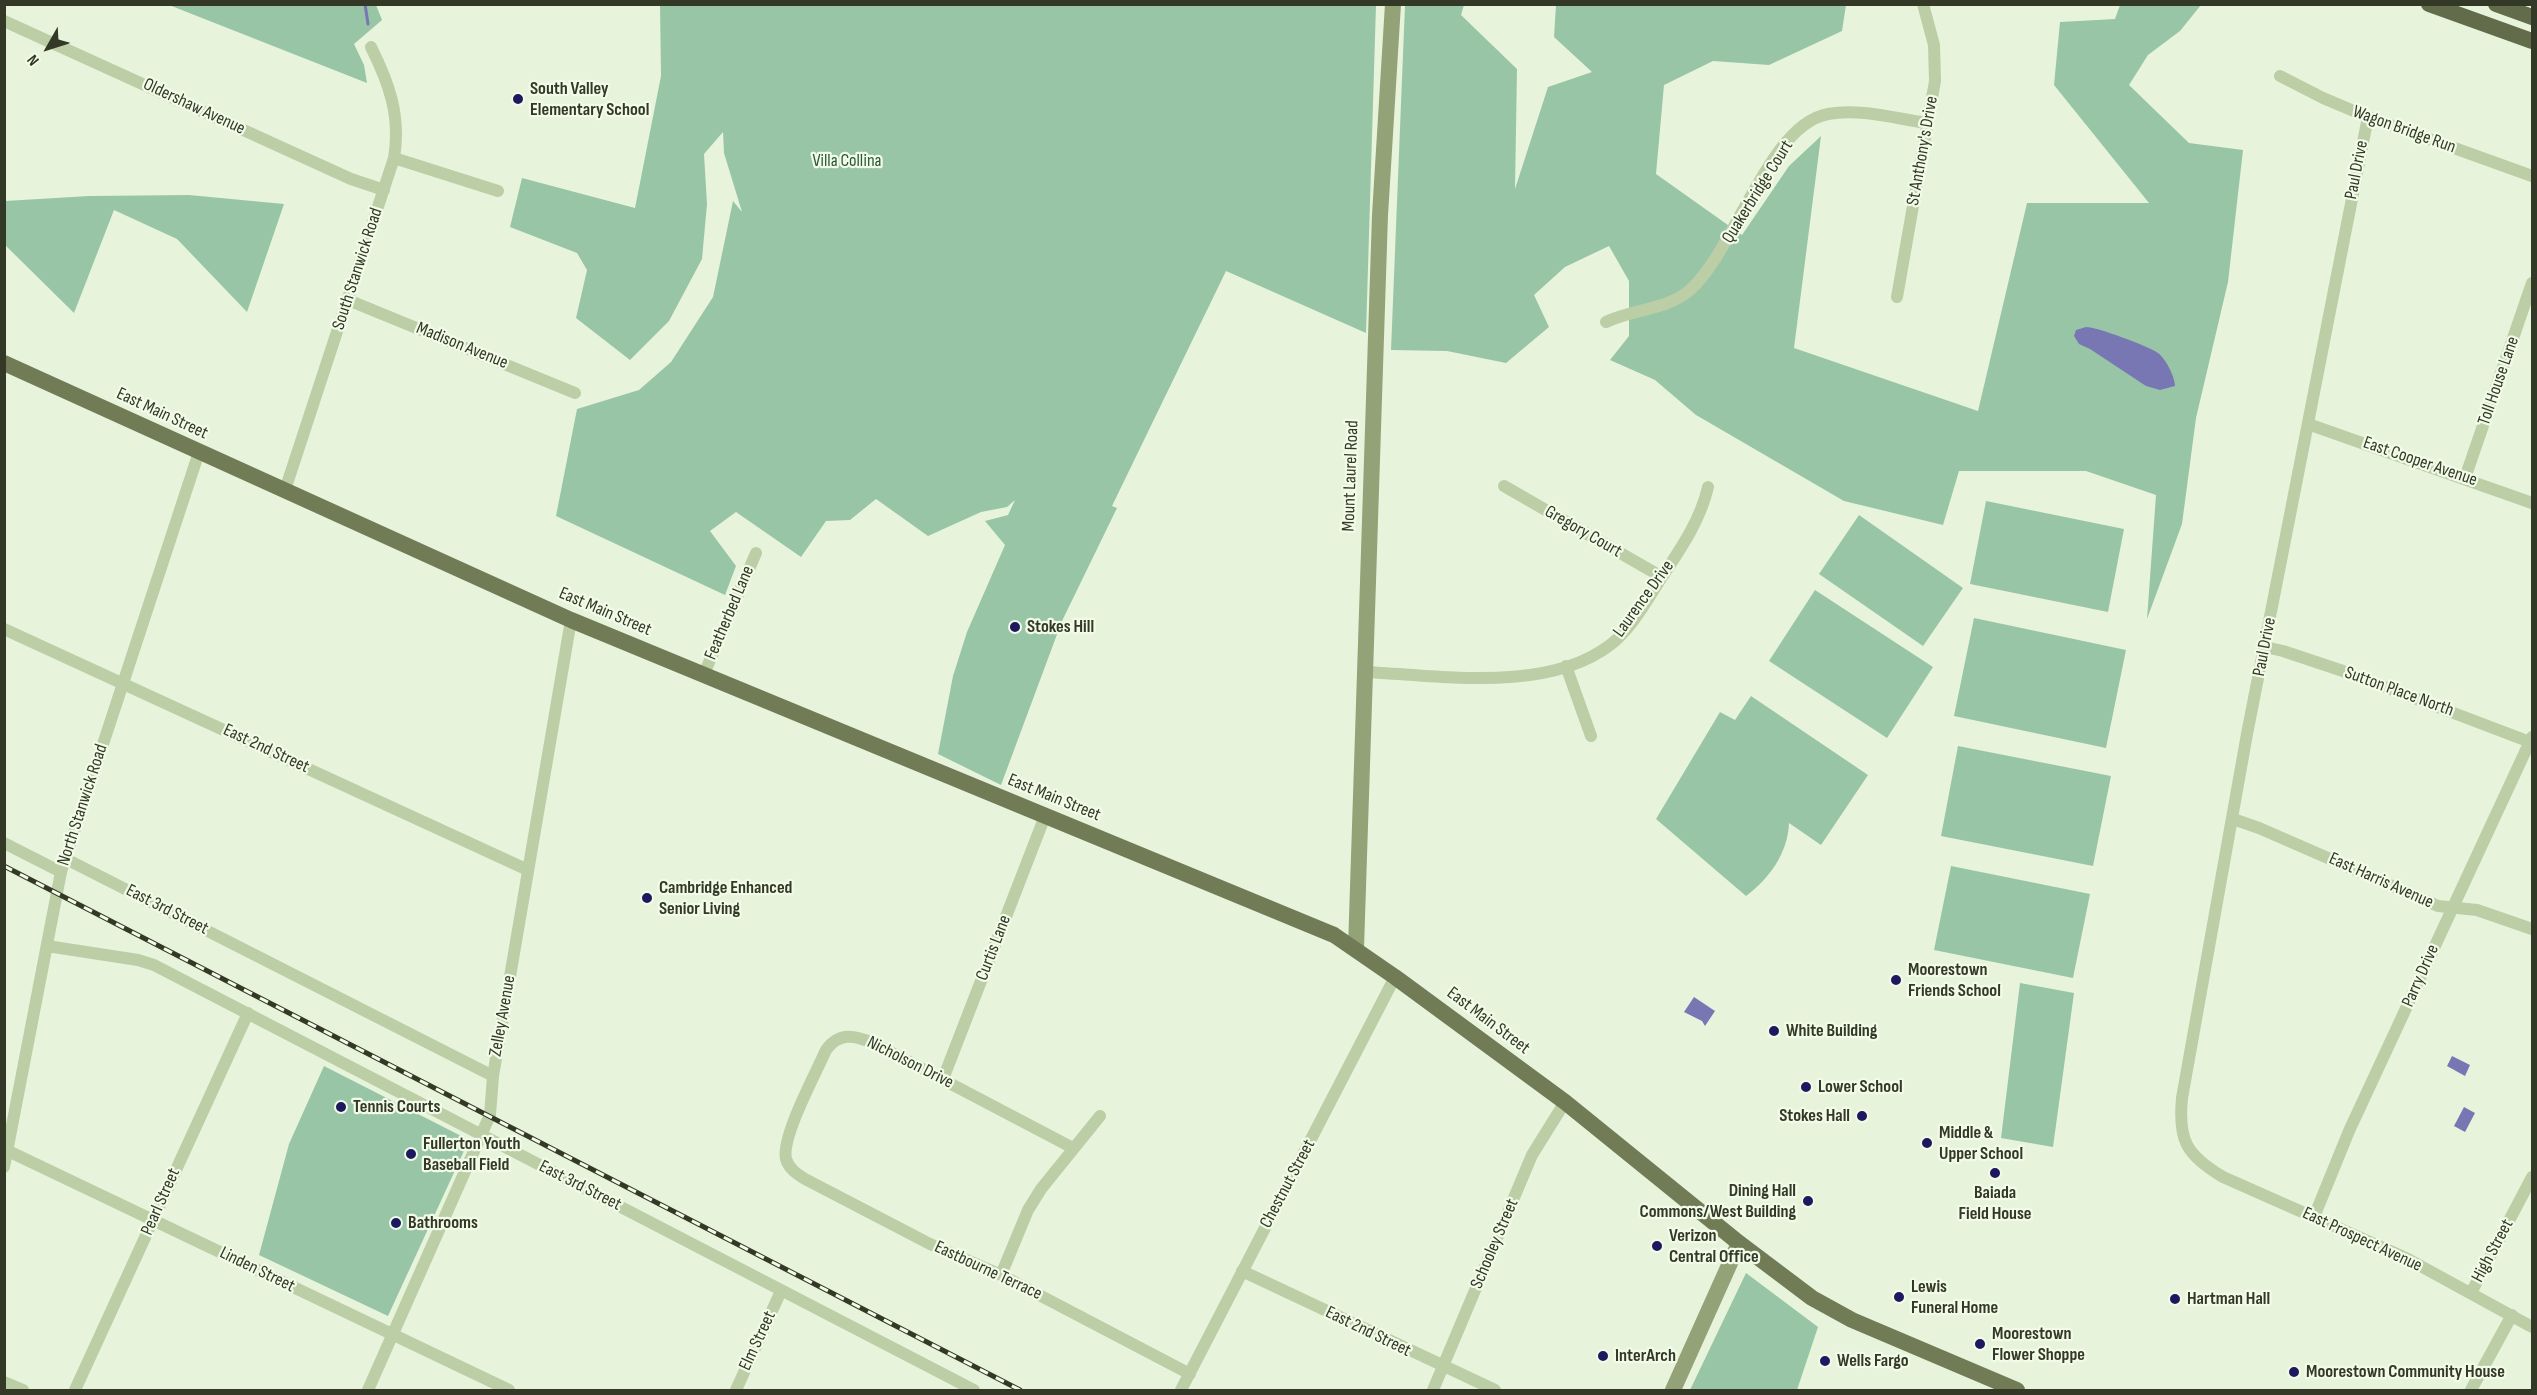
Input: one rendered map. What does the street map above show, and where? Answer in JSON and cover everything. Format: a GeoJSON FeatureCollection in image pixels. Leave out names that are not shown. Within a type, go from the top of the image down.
{"type":"FeatureCollection","features":[{"type":"Feature","properties":{"kind":"highway"},"geometry":{"type":"LineString","coordinates":[[2429,4],[2532,41]]}},
{"type":"Feature","properties":{"kind":"highway"},"geometry":{"type":"LineString","coordinates":[[2496,4],[2532,17]]}},
{"type":"Feature","properties":{"kind":"main road","name":"Mount Laurel Road"},"geometry":{"type":"LineString","coordinates":[[1356,948],[1380,215],[1393,4]]}},
{"type":"Feature","properties":{"kind":"main road","name":"East Main Street"},"geometry":{"type":"LineString","coordinates":[[4,363],[571,620],[1316,927],[1356,948],[1565,1102],[1739,1244],[1804,1293],[1852,1320],[2017,1390]]}},
{"type":"Feature","properties":{"kind":"main road"},"geometry":{"type":"LineString","coordinates":[[1673,1390],[1739,1244]]}},
{"type":"Feature","properties":{"kind":"street","name":"St Anthony's Drive"},"geometry":{"type":"LineString","coordinates":[[1897,297],[1933,99],[1936,63],[1931,28],[1923,4]]}},
{"type":"Feature","properties":{"kind":"street","name":"Oldershaw Avenue"},"geometry":{"type":"LineString","coordinates":[[4,21],[351,179],[384,190]]}},
{"type":"Feature","properties":{"kind":"street","name":"South Stanwick Road"},"geometry":{"type":"LineString","coordinates":[[285,490],[394,158],[397,131],[394,106],[386,77],[370,47]]}},
{"type":"Feature","properties":{"kind":"street","name":"Wagon Bridge Run"},"geometry":{"type":"LineString","coordinates":[[2280,76],[2368,117],[2532,176]]}},
{"type":"Feature","properties":{"kind":"street","name":"Quakerbridge Court"},"geometry":{"type":"LineString","coordinates":[[1606,322],[1626,314],[1666,304],[1690,290],[1722,250],[1768,168],[1787,142],[1806,123],[1817,117],[1838,113],[1928,123]]}},
{"type":"Feature","properties":{"kind":"street","name":"Paul Drive"},"geometry":{"type":"LineString","coordinates":[[2209,1169],[2187,1145],[2181,1130],[2180,1119],[2265,647],[2368,117]]}},
{"type":"Feature","properties":{"kind":"street"},"geometry":{"type":"LineString","coordinates":[[394,158],[498,191]]}},
{"type":"Feature","properties":{"kind":"street","name":"Toll House Lane"},"geometry":{"type":"LineString","coordinates":[[2465,478],[2532,283]]}},
{"type":"Feature","properties":{"kind":"street","name":"Madison Avenue"},"geometry":{"type":"LineString","coordinates":[[348,300],[575,393]]}},
{"type":"Feature","properties":{"kind":"street","name":"East Cooper Avenue"},"geometry":{"type":"LineString","coordinates":[[2308,424],[2532,503]]}},
{"type":"Feature","properties":{"kind":"street","name":"North Stanwick Road"},"geometry":{"type":"LineString","coordinates":[[4,1167],[61,872],[199,452]]}},
{"type":"Feature","properties":{"kind":"street","name":"Gregory Court"},"geometry":{"type":"LineString","coordinates":[[1504,486],[1662,577]]}},
{"type":"Feature","properties":{"kind":"street","name":"Laurence Drive"},"geometry":{"type":"LineString","coordinates":[[1364,672],[1515,676],[1552,671],[1585,659],[1611,644],[1643,607],[1700,515],[1708,487]]}},
{"type":"Feature","properties":{"kind":"street","name":"Featherbed Lane"},"geometry":{"type":"LineString","coordinates":[[704,674],[756,553]]}},
{"type":"Feature","properties":{"kind":"street","name":"Zelley Avenue"},"geometry":{"type":"LineString","coordinates":[[368,1390],[490,1115],[493,1076],[571,620]]}},
{"type":"Feature","properties":{"kind":"street","name":"East 2nd Street"},"geometry":{"type":"LineString","coordinates":[[4,628],[528,870]]}},
{"type":"Feature","properties":{"kind":"street","name":"Sutton Place North"},"geometry":{"type":"LineString","coordinates":[[2265,647],[2343,671],[2531,739]]}},
{"type":"Feature","properties":{"kind":"street"},"geometry":{"type":"LineString","coordinates":[[1566,666],[1591,736]]}},
{"type":"Feature","properties":{"kind":"street","name":"Parry Drive"},"geometry":{"type":"LineString","coordinates":[[2314,1217],[2335,1162],[2531,739]]}},
{"type":"Feature","properties":{"kind":"street","name":"Curtis Lane"},"geometry":{"type":"LineString","coordinates":[[943,1079],[1045,816]]}},
{"type":"Feature","properties":{"kind":"street","name":"East Harris Avenue"},"geometry":{"type":"LineString","coordinates":[[2233,819],[2259,828],[2438,906],[2477,910],[2532,929]]}},
{"type":"Feature","properties":{"kind":"street"},"geometry":{"type":"LineString","coordinates":[[4,843],[61,872]]}},
{"type":"Feature","properties":{"kind":"street","name":"East 3rd Street"},"geometry":{"type":"LineString","coordinates":[[66,859],[493,1076]]}},
{"type":"Feature","properties":{"kind":"street","name":"East 3rd Street"},"geometry":{"type":"LineString","coordinates":[[47,945],[138,960],[154,965],[974,1390]]}},
{"type":"Feature","properties":{"kind":"street","name":"Chestnut Street"},"geometry":{"type":"LineString","coordinates":[[1181,1390],[1395,977]]}},
{"type":"Feature","properties":{"kind":"street","name":"Pearl Street"},"geometry":{"type":"LineString","coordinates":[[75,1390],[248,1013]]}},
{"type":"Feature","properties":{"kind":"street","name":"Nicholson Drive"},"geometry":{"type":"LineString","coordinates":[[788,1165],[785,1150],[789,1134],[826,1050],[836,1040],[848,1036],[864,1039],[1073,1148]]}},
{"type":"Feature","properties":{"kind":"street","name":"Schooley Street"},"geometry":{"type":"LineString","coordinates":[[1433,1390],[1532,1155],[1565,1102]]}},
{"type":"Feature","properties":{"kind":"street"},"geometry":{"type":"LineString","coordinates":[[1001,1275],[1028,1210],[1041,1189],[1100,1116]]}},
{"type":"Feature","properties":{"kind":"street","name":"Linden Street"},"geometry":{"type":"LineString","coordinates":[[6,1150],[510,1390]]}},
{"type":"Feature","properties":{"kind":"street","name":"Eastbourne Terrace"},"geometry":{"type":"LineString","coordinates":[[788,1165],[805,1179],[930,1244],[1001,1275],[1190,1374]]}},
{"type":"Feature","properties":{"kind":"street","name":"East Prospect Avenue"},"geometry":{"type":"LineString","coordinates":[[2209,1169],[2230,1181],[2406,1258],[2532,1327]]}},
{"type":"Feature","properties":{"kind":"street","name":"High Street"},"geometry":{"type":"LineString","coordinates":[[2471,1293],[2532,1177]]}},
{"type":"Feature","properties":{"kind":"street","name":"East 2nd Street"},"geometry":{"type":"LineString","coordinates":[[1242,1271],[1495,1390]]}},
{"type":"Feature","properties":{"kind":"street","name":"Elm Street"},"geometry":{"type":"LineString","coordinates":[[736,1390],[781,1291]]}},
{"type":"Feature","properties":{"kind":"street"},"geometry":{"type":"LineString","coordinates":[[2471,1390],[2512,1315]]}},
{"type":"Feature","properties":{"kind":"street"},"geometry":{"type":"LineString","coordinates":[[4,1382],[23,1390]]}},
{"type":"Feature","properties":{"kind":"green space"},"geometry":{"type":"Polygon","coordinates":[[[169,5],[376,5],[382,20],[354,44],[364,65],[367,83],[169,5]]]}},
{"type":"Feature","properties":{"kind":"green space","name":"Villa Collina"},"geometry":{"type":"Polygon","coordinates":[[[660,5],[1376,5],[1366,333],[1226,271],[1112,506],[1117,508],[1062,621],[1001,785],[938,754],[953,676],[967,632],[1005,545],[985,521],[1008,515],[1015,500],[1007,507],[981,512],[928,536],[876,499],[850,520],[826,521],[801,557],[736,512],[710,531],[736,566],[725,595],[556,516],[577,409],[639,390],[671,362],[713,297],[733,201],[742,212],[724,153],[723,132],[704,154],[707,204],[702,259],[669,321],[630,360],[576,318],[587,270],[577,253],[510,227],[522,178],[635,208],[661,76],[660,5]]]}},
{"type":"Feature","properties":{"kind":"green space"},"geometry":{"type":"Polygon","coordinates":[[[1405,5],[1464,5],[1461,15],[1517,69],[1515,189],[1548,87],[1592,72],[1554,37],[1556,5],[1846,5],[1842,31],[1769,65],[1713,61],[1664,85],[1656,174],[1742,235],[1789,166],[1821,136],[1794,348],[1978,411],[2027,203],[2149,203],[2054,85],[2060,22],[2115,19],[2120,5],[2201,5],[2180,31],[2148,55],[2129,85],[2189,143],[2243,150],[2228,282],[2196,418],[2182,524],[2147,619],[2156,495],[2086,471],[1959,471],[1943,525],[1844,501],[1696,415],[1655,380],[1610,360],[1629,336],[1629,281],[1609,246],[1565,267],[1534,295],[1549,327],[1506,363],[1447,351],[1391,350],[1405,5]]]}},
{"type":"Feature","properties":{"kind":"green space"},"geometry":{"type":"Polygon","coordinates":[[[189,195],[284,204],[247,312],[177,239],[114,210],[74,313],[5,245],[5,201],[89,196],[189,195]]]}},
{"type":"Feature","properties":{"kind":"green space"},"geometry":{"type":"Polygon","coordinates":[[[1986,501],[2124,529],[2108,612],[1970,584],[1986,501]]]}},
{"type":"Feature","properties":{"kind":"green space"},"geometry":{"type":"Polygon","coordinates":[[[1859,515],[1963,588],[1923,646],[1819,574],[1859,515]]]}},
{"type":"Feature","properties":{"kind":"green space"},"geometry":{"type":"Polygon","coordinates":[[[1815,590],[1933,667],[1887,738],[1769,661],[1815,590]]]}},
{"type":"Feature","properties":{"kind":"green space"},"geometry":{"type":"Polygon","coordinates":[[[1974,618],[2126,650],[2106,748],[1954,716],[1974,618]]]}},
{"type":"Feature","properties":{"kind":"green space"},"geometry":{"type":"Polygon","coordinates":[[[1751,696],[1868,775],[1821,845],[1789,823],[1785,845],[1776,864],[1762,882],[1746,896],[1656,819],[1720,712],[1735,720],[1751,696]]]}},
{"type":"Feature","properties":{"kind":"green space"},"geometry":{"type":"Polygon","coordinates":[[[1958,746],[2111,776],[2093,866],[1941,836],[1958,746]]]}},
{"type":"Feature","properties":{"kind":"green space"},"geometry":{"type":"Polygon","coordinates":[[[1951,866],[2090,894],[2073,978],[1934,950],[1951,866]]]}},
{"type":"Feature","properties":{"kind":"green space"},"geometry":{"type":"Polygon","coordinates":[[[2020,983],[2074,993],[2053,1147],[2001,1138],[2020,983]]]}},
{"type":"Feature","properties":{"kind":"green space"},"geometry":{"type":"Polygon","coordinates":[[[324,1066],[469,1140],[388,1316],[259,1255],[289,1144],[324,1066]]]}},
{"type":"Feature","properties":{"kind":"green space"},"geometry":{"type":"Polygon","coordinates":[[[1746,1273],[1818,1327],[1797,1390],[1690,1390],[1746,1273]]]}},
{"type":"Feature","properties":{"kind":"water"},"geometry":{"type":"Polygon","coordinates":[[[2086,327],[2122,337],[2158,353],[2170,368],[2175,386],[2160,390],[2146,386],[2079,344],[2074,336],[2076,330],[2086,327]]]}},
{"type":"Feature","properties":{"kind":"water"},"geometry":{"type":"Polygon","coordinates":[[[1694,997],[1715,1011],[1705,1026],[1702,1021],[1684,1012],[1694,997]]]}},
{"type":"Feature","properties":{"kind":"water"},"geometry":{"type":"Polygon","coordinates":[[[2452,1056],[2470,1065],[2465,1076],[2447,1066],[2452,1056]]]}},
{"type":"Feature","properties":{"kind":"water"},"geometry":{"type":"Polygon","coordinates":[[[2464,1107],[2475,1113],[2465,1132],[2454,1126],[2464,1107]]]}},
{"type":"Feature","properties":{"kind":"waterway"},"geometry":{"type":"LineString","coordinates":[[365,4],[368,24]]}},
{"type":"Feature","properties":{"kind":"railway"},"geometry":{"type":"LineString","coordinates":[[4,866],[1020,1390]]}},
{"type":"Feature","properties":{"kind":"place","name":"South Valley Elementary School"},"geometry":{"type":"Point","coordinates":[518,99]}},
{"type":"Feature","properties":{"kind":"place","name":"Stokes Hill"},"geometry":{"type":"Point","coordinates":[1015,627]}},
{"type":"Feature","properties":{"kind":"place","name":"Cambridge Enhanced Senior Living"},"geometry":{"type":"Point","coordinates":[647,898]}},
{"type":"Feature","properties":{"kind":"place","name":"Moorestown Friends School"},"geometry":{"type":"Point","coordinates":[1896,980]}},
{"type":"Feature","properties":{"kind":"place","name":"White Building"},"geometry":{"type":"Point","coordinates":[1774,1031]}},
{"type":"Feature","properties":{"kind":"place","name":"Lower School"},"geometry":{"type":"Point","coordinates":[1806,1087]}},
{"type":"Feature","properties":{"kind":"place","name":"Tennis Courts"},"geometry":{"type":"Point","coordinates":[341,1107]}},
{"type":"Feature","properties":{"kind":"place","name":"Stokes Hall"},"geometry":{"type":"Point","coordinates":[1862,1116]}},
{"type":"Feature","properties":{"kind":"place","name":"Middle & Upper School"},"geometry":{"type":"Point","coordinates":[1927,1143]}},
{"type":"Feature","properties":{"kind":"place","name":"Fullerton Youth Baseball Field"},"geometry":{"type":"Point","coordinates":[411,1154]}},
{"type":"Feature","properties":{"kind":"place","name":"Baiada Field House"},"geometry":{"type":"Point","coordinates":[1995,1173]}},
{"type":"Feature","properties":{"kind":"place","name":"Dining Hall Commons/West Building"},"geometry":{"type":"Point","coordinates":[1808,1201]}},
{"type":"Feature","properties":{"kind":"place","name":"Bathrooms"},"geometry":{"type":"Point","coordinates":[396,1223]}},
{"type":"Feature","properties":{"kind":"place","name":"Verizon Central Office"},"geometry":{"type":"Point","coordinates":[1657,1246]}},
{"type":"Feature","properties":{"kind":"place","name":"Lewis Funeral Home"},"geometry":{"type":"Point","coordinates":[1899,1297]}},
{"type":"Feature","properties":{"kind":"place","name":"Hartman Hall"},"geometry":{"type":"Point","coordinates":[2175,1299]}},
{"type":"Feature","properties":{"kind":"place","name":"Moorestown Flower Shoppe"},"geometry":{"type":"Point","coordinates":[1980,1344]}},
{"type":"Feature","properties":{"kind":"place","name":"InterArch"},"geometry":{"type":"Point","coordinates":[1603,1356]}},
{"type":"Feature","properties":{"kind":"place","name":"Wells Fargo"},"geometry":{"type":"Point","coordinates":[1825,1361]}},
{"type":"Feature","properties":{"kind":"place","name":"Moorestown Community House"},"geometry":{"type":"Point","coordinates":[2294,1372]}}]}
